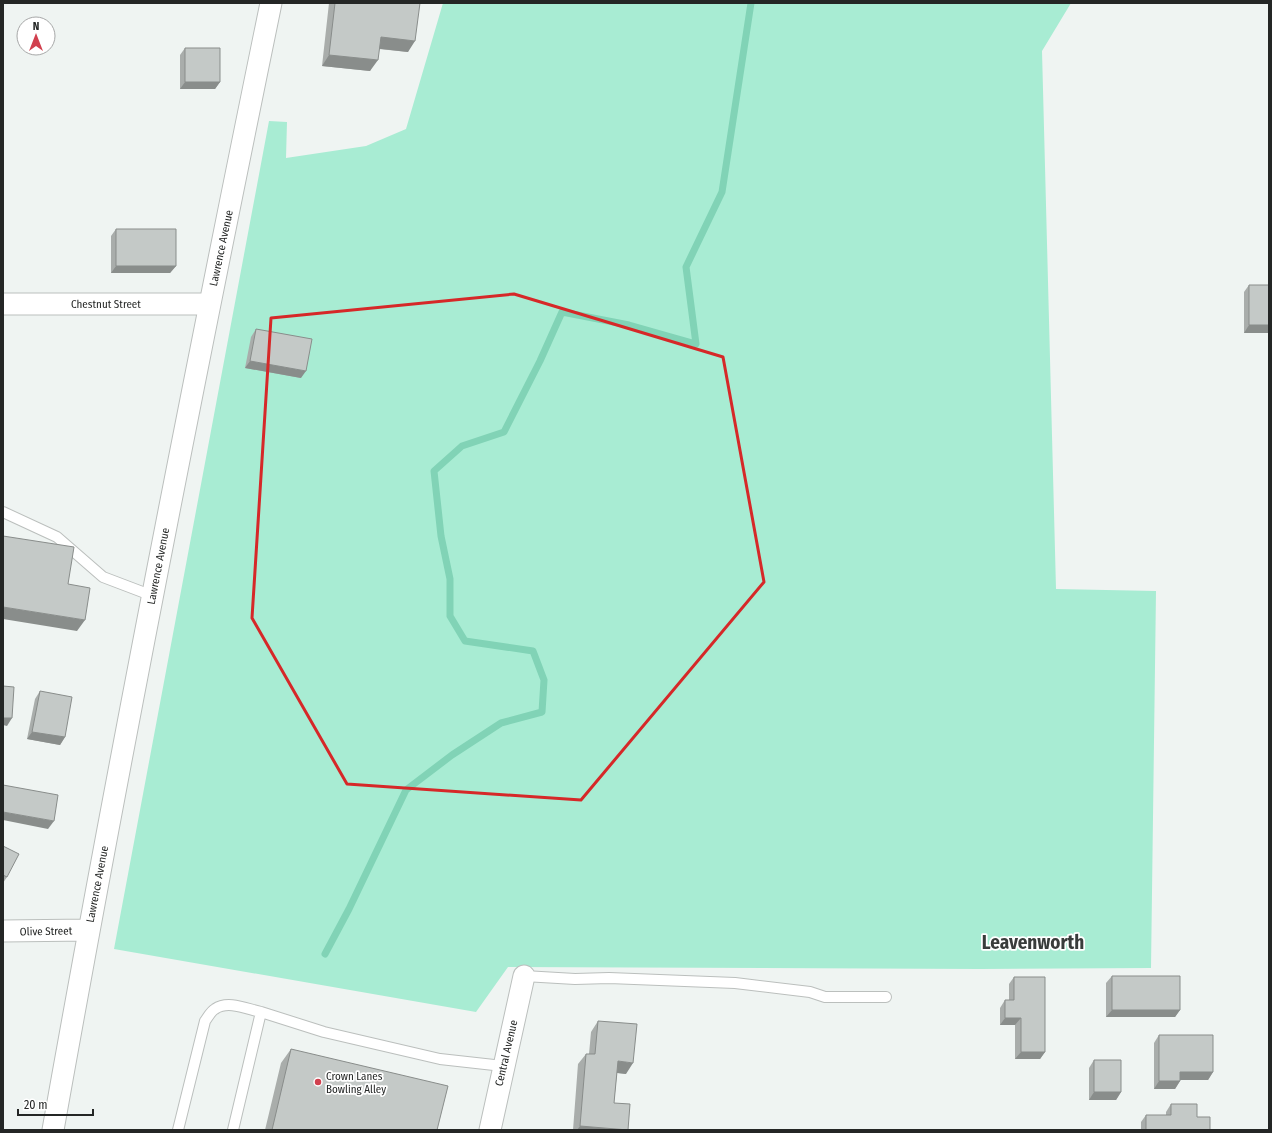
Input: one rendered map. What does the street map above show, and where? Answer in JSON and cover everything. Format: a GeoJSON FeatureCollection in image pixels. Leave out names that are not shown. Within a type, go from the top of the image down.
{"type":"FeatureCollection","features":[{"type":"Feature","properties":{"kind":"street","name":"Lawrence Avenue"},"geometry":{"type":"LineString","coordinates":[[53,1130],[88,930],[209,304],[270,3]]}},
{"type":"Feature","properties":{"kind":"street","name":"Chestnut Street"},"geometry":{"type":"LineString","coordinates":[[3,304],[209,304]]}},
{"type":"Feature","properties":{"kind":"street","name":"Olive Street"},"geometry":{"type":"LineString","coordinates":[[3,931],[88,930]]}},
{"type":"Feature","properties":{"kind":"street","name":"Central Avenue"},"geometry":{"type":"LineString","coordinates":[[490,1130],[524,976]]}},
{"type":"Feature","properties":{"kind":"lane"},"geometry":{"type":"LineString","coordinates":[[3,512],[57,537],[103,577],[153,596]]}},
{"type":"Feature","properties":{"kind":"lane"},"geometry":{"type":"LineString","coordinates":[[524,976],[575,979],[609,978],[735,984],[810,992],[826,997],[886,997]]}},
{"type":"Feature","properties":{"kind":"lane"},"geometry":{"type":"LineString","coordinates":[[178,1130],[206,1021],[214,1009],[222,1005],[232,1005],[261,1012],[324,1032],[440,1059],[503,1066]]}},
{"type":"Feature","properties":{"kind":"lane"},"geometry":{"type":"LineString","coordinates":[[233,1130],[261,1012]]}},
{"type":"Feature","properties":{"kind":"highlighted area"},"geometry":{"type":"Polygon","coordinates":[[[514,294],[723,357],[764,582],[581,800],[347,784],[252,618],[271,318],[514,294]]]}},
{"type":"Feature","properties":{"kind":"green space"},"geometry":{"type":"Polygon","coordinates":[[[443,3],[1071,3],[1042,51],[1056,589],[1156,591],[1151,968],[980,969],[508,967],[476,1012],[114,949],[269,121],[287,122],[286,158],[366,146],[406,129],[443,3]]]}},
{"type":"Feature","properties":{"kind":"building"},"geometry":{"type":"Polygon","coordinates":[[[335,3],[420,3],[415,41],[381,37],[378,60],[329,55],[335,3]]]}},
{"type":"Feature","properties":{"kind":"building"},"geometry":{"type":"Polygon","coordinates":[[[185,48],[220,48],[220,82],[185,82],[185,48]]]}},
{"type":"Feature","properties":{"kind":"building"},"geometry":{"type":"Polygon","coordinates":[[[116,229],[176,229],[176,266],[116,266],[116,229]]]}},
{"type":"Feature","properties":{"kind":"building"},"geometry":{"type":"Polygon","coordinates":[[[1249,285],[1269,285],[1269,325],[1249,325],[1249,285]]]}},
{"type":"Feature","properties":{"kind":"building"},"geometry":{"type":"Polygon","coordinates":[[[256,329],[312,339],[306,371],[250,361],[256,329]]]}},
{"type":"Feature","properties":{"kind":"building"},"geometry":{"type":"Polygon","coordinates":[[[3,536],[74,547],[68,584],[90,588],[85,620],[3,607],[3,536]]]}},
{"type":"Feature","properties":{"kind":"building"},"geometry":{"type":"Polygon","coordinates":[[[3,686],[14,687],[12,718],[3,718],[3,686]]]}},
{"type":"Feature","properties":{"kind":"building"},"geometry":{"type":"Polygon","coordinates":[[[40,691],[72,697],[65,737],[32,732],[40,691]]]}},
{"type":"Feature","properties":{"kind":"building"},"geometry":{"type":"Polygon","coordinates":[[[3,785],[58,795],[54,821],[3,812],[3,785]]]}},
{"type":"Feature","properties":{"kind":"building"},"geometry":{"type":"Polygon","coordinates":[[[3,846],[19,854],[7,877],[3,875],[3,846]]]}},
{"type":"Feature","properties":{"kind":"building"},"geometry":{"type":"Polygon","coordinates":[[[1112,976],[1180,976],[1180,1010],[1112,1010],[1112,976]]]}},
{"type":"Feature","properties":{"kind":"building"},"geometry":{"type":"Polygon","coordinates":[[[1014,977],[1045,977],[1045,1052],[1021,1052],[1021,1018],[1005,1018],[1005,1000],[1014,1000],[1014,977]]]}},
{"type":"Feature","properties":{"kind":"building"},"geometry":{"type":"Polygon","coordinates":[[[598,1021],[637,1024],[633,1063],[618,1061],[614,1103],[630,1104],[628,1130],[580,1126],[586,1054],[595,1054],[598,1021]]]}},
{"type":"Feature","properties":{"kind":"building"},"geometry":{"type":"Polygon","coordinates":[[[1159,1035],[1213,1035],[1213,1072],[1180,1072],[1180,1081],[1159,1081],[1159,1035]]]}},
{"type":"Feature","properties":{"kind":"building","name":"Crown Lanes Bowling Alley"},"geometry":{"type":"Polygon","coordinates":[[[291,1049],[448,1086],[437,1130],[272,1130],[291,1049]]]}},
{"type":"Feature","properties":{"kind":"building"},"geometry":{"type":"Polygon","coordinates":[[[1094,1060],[1121,1060],[1121,1092],[1094,1092],[1094,1060]]]}},
{"type":"Feature","properties":{"kind":"building"},"geometry":{"type":"Polygon","coordinates":[[[1171,1104],[1197,1104],[1197,1117],[1210,1117],[1210,1130],[1146,1130],[1146,1115],[1171,1115],[1171,1104]]]}},
{"type":"Feature","properties":{"kind":"waterway"},"geometry":{"type":"LineString","coordinates":[[325,954],[349,909],[406,790],[452,755],[501,723],[542,712],[544,680],[533,651],[465,641],[450,616],[450,579],[441,536],[434,471],[462,446],[504,432],[540,361],[562,312],[629,325],[696,344],[686,267],[722,192],[751,3]]}},
{"type":"Feature","properties":{"kind":"place","name":"Crown Lanes Bowling Alley"},"geometry":{"type":"Point","coordinates":[318,1082]}},
{"type":"Feature","properties":{"kind":"district","name":"Leavenworth"},"geometry":{"type":"Point","coordinates":[1033,942]}}]}
